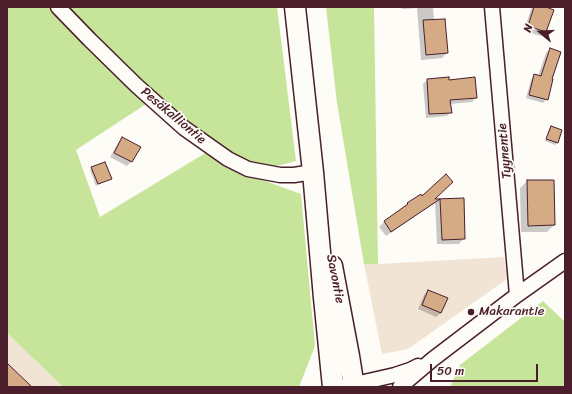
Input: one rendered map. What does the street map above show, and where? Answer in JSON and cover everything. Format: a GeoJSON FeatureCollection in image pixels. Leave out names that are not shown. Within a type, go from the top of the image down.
{"type":"FeatureCollection","features":[{"type":"Feature","properties":{"kind":"main road","name":"Savontie"},"geometry":{"type":"LineString","coordinates":[[295,7],[313,172],[322,282],[333,387]]}},
{"type":"Feature","properties":{"kind":"main road","name":"Savontie"},"geometry":{"type":"LineString","coordinates":[[313,172],[349,356],[350,386]]}},
{"type":"Feature","properties":{"kind":"street","name":"Pesäkalliontie"},"geometry":{"type":"LineString","coordinates":[[58,7],[137,86],[184,128],[228,159],[248,169],[280,175],[294,175],[313,172]]}},
{"type":"Feature","properties":{"kind":"street","name":"Tyynentie"},"geometry":{"type":"LineString","coordinates":[[492,7],[518,295]]}},
{"type":"Feature","properties":{"kind":"street"},"geometry":{"type":"LineString","coordinates":[[400,387],[432,359],[565,262]]}},
{"type":"Feature","properties":{"kind":"street"},"geometry":{"type":"LineString","coordinates":[[350,386],[410,370],[432,359]]}},
{"type":"Feature","properties":{"kind":"shaded area"},"geometry":{"type":"Polygon","coordinates":[[[504,257],[507,279],[408,349],[382,354],[364,264],[504,257]]]}},
{"type":"Feature","properties":{"kind":"shaded area"},"geometry":{"type":"Polygon","coordinates":[[[7,333],[63,387],[7,387],[7,333]]]}},
{"type":"Feature","properties":{"kind":"green space"},"geometry":{"type":"Polygon","coordinates":[[[7,7],[50,7],[146,104],[76,150],[100,217],[207,152],[232,169],[301,194],[315,346],[299,387],[63,387],[7,333],[7,7]]]}},
{"type":"Feature","properties":{"kind":"green space"},"geometry":{"type":"Polygon","coordinates":[[[65,7],[277,7],[296,161],[273,167],[251,162],[225,150],[185,120],[129,72],[65,7]]]}},
{"type":"Feature","properties":{"kind":"green space"},"geometry":{"type":"Polygon","coordinates":[[[326,7],[374,7],[378,264],[364,264],[337,103],[326,7]]]}},
{"type":"Feature","properties":{"kind":"green space"},"geometry":{"type":"Polygon","coordinates":[[[543,301],[565,322],[565,387],[450,387],[460,365],[543,301]]]}},
{"type":"Feature","properties":{"kind":"building"},"geometry":{"type":"Polygon","coordinates":[[[534,7],[546,7],[554,10],[546,32],[528,26],[534,7]]]}},
{"type":"Feature","properties":{"kind":"building"},"geometry":{"type":"Polygon","coordinates":[[[445,19],[448,53],[426,55],[423,20],[445,19]]]}},
{"type":"Feature","properties":{"kind":"building"},"geometry":{"type":"Polygon","coordinates":[[[550,48],[561,52],[552,79],[548,100],[529,95],[534,74],[541,76],[550,48]]]}},
{"type":"Feature","properties":{"kind":"building"},"geometry":{"type":"Polygon","coordinates":[[[449,77],[449,80],[475,77],[477,98],[450,100],[452,113],[429,114],[427,79],[449,77]]]}},
{"type":"Feature","properties":{"kind":"building"},"geometry":{"type":"Polygon","coordinates":[[[551,126],[562,130],[558,143],[546,139],[551,126]]]}},
{"type":"Feature","properties":{"kind":"building"},"geometry":{"type":"Polygon","coordinates":[[[122,137],[141,147],[132,162],[114,153],[122,137]]]}},
{"type":"Feature","properties":{"kind":"building"},"geometry":{"type":"Polygon","coordinates":[[[105,162],[112,179],[98,184],[91,167],[105,162]]]}},
{"type":"Feature","properties":{"kind":"building"},"geometry":{"type":"Polygon","coordinates":[[[446,174],[453,182],[435,199],[464,198],[465,239],[442,240],[440,199],[391,232],[384,221],[408,204],[407,203],[421,194],[422,196],[446,174]]]}},
{"type":"Feature","properties":{"kind":"building"},"geometry":{"type":"Polygon","coordinates":[[[527,180],[554,180],[555,225],[528,226],[527,180]]]}},
{"type":"Feature","properties":{"kind":"building"},"geometry":{"type":"Polygon","coordinates":[[[428,290],[448,298],[441,313],[422,305],[428,290]]]}},
{"type":"Feature","properties":{"kind":"building"},"geometry":{"type":"Polygon","coordinates":[[[7,363],[32,387],[7,387],[7,363]]]}},
{"type":"Feature","properties":{"kind":"place","name":"Makarantie"},"geometry":{"type":"Point","coordinates":[471,312]}}]}
